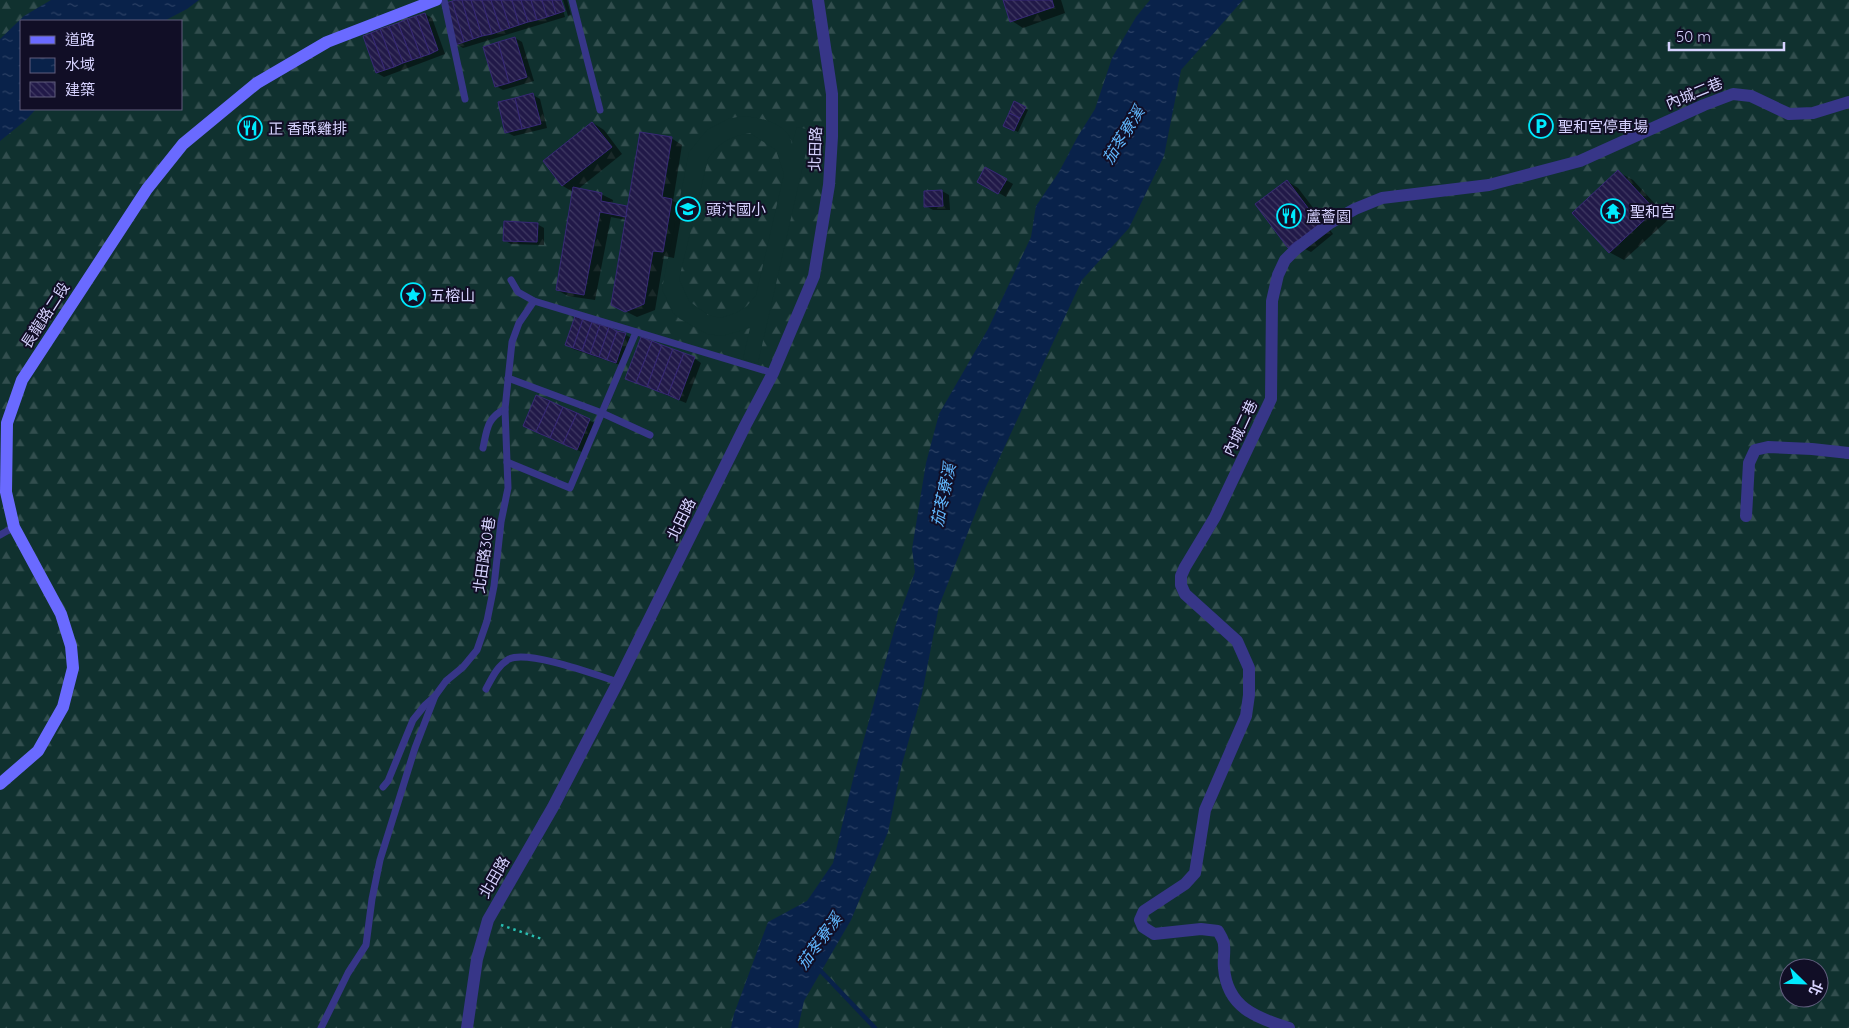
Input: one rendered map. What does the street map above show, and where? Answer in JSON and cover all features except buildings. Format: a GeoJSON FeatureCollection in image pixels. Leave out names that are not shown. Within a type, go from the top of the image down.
{"type":"FeatureCollection","features":[{"type":"Feature","properties":{"kind":"main road","name":"長龍路二段"},"geometry":{"type":"LineString","coordinates":[[0,784],[38,751],[63,707],[74,668],[71,646],[61,614],[14,527],[6,492],[7,423],[22,380],[147,189],[183,144],[257,83],[327,42],[436,0]]}},
{"type":"Feature","properties":{"kind":"street","name":"北田路"},"geometry":{"type":"LineString","coordinates":[[467,1028],[477,959],[488,920],[554,807],[618,682],[773,373],[814,276],[829,185],[832,94],[818,0]]}},
{"type":"Feature","properties":{"kind":"street","name":"內城二巷"},"geometry":{"type":"LineString","coordinates":[[1289,1028],[1262,1020],[1239,1005],[1226,986],[1223,966],[1224,944],[1218,930],[1201,929],[1154,934],[1143,926],[1140,920],[1144,911],[1184,884],[1196,873],[1205,810],[1246,716],[1249,695],[1249,668],[1237,641],[1185,594],[1181,585],[1181,576],[1215,517],[1271,399],[1273,367],[1272,301],[1276,282],[1285,260],[1296,249],[1330,223],[1355,209],[1382,198],[1489,185],[1580,161],[1704,105],[1733,94],[1751,96],[1789,114],[1813,113],[1849,102]]}},
{"type":"Feature","properties":{"kind":"street"},"geometry":{"type":"LineString","coordinates":[[1746,516],[1749,463],[1756,450],[1768,447],[1812,448],[1849,453]]}},
{"type":"Feature","properties":{"kind":"lane"},"geometry":{"type":"LineString","coordinates":[[444,0],[465,98]]}},
{"type":"Feature","properties":{"kind":"lane"},"geometry":{"type":"LineString","coordinates":[[572,0],[600,110]]}},
{"type":"Feature","properties":{"kind":"lane"},"geometry":{"type":"LineString","coordinates":[[511,280],[518,292],[534,301],[773,373]]}},
{"type":"Feature","properties":{"kind":"lane","name":"北田路30巷"},"geometry":{"type":"LineString","coordinates":[[321,1028],[348,973],[366,945],[372,899],[380,860],[415,748],[435,696],[446,681],[477,650],[487,621],[494,586],[501,522],[508,488],[505,409],[512,342],[519,323],[534,301]]}},
{"type":"Feature","properties":{"kind":"lane"},"geometry":{"type":"LineString","coordinates":[[507,462],[570,488],[636,332]]}},
{"type":"Feature","properties":{"kind":"lane"},"geometry":{"type":"LineString","coordinates":[[508,378],[602,413],[650,436]]}},
{"type":"Feature","properties":{"kind":"lane"},"geometry":{"type":"LineString","coordinates":[[483,448],[487,428],[495,414],[505,409]]}},
{"type":"Feature","properties":{"kind":"lane"},"geometry":{"type":"LineString","coordinates":[[0,535],[14,527]]}},
{"type":"Feature","properties":{"kind":"lane"},"geometry":{"type":"LineString","coordinates":[[486,689],[496,669],[510,659],[526,657],[560,664],[618,682]]}},
{"type":"Feature","properties":{"kind":"lane"},"geometry":{"type":"LineString","coordinates":[[383,788],[388,781],[413,720],[435,696]]}},
{"type":"Feature","properties":{"kind":"path"},"geometry":{"type":"LineString","coordinates":[[488,920],[542,939]]}},
{"type":"Feature","properties":{"kind":"green space"},"geometry":{"type":"Polygon","coordinates":[[[0,0],[1849,0],[1849,1028],[0,1028],[0,0]]]}},
{"type":"Feature","properties":{"kind":"green space"},"geometry":{"type":"Polygon","coordinates":[[[742,116],[778,125],[788,134],[792,144],[797,127],[811,130],[758,363],[743,359],[750,328],[722,336],[707,334],[673,313],[662,289],[689,152],[707,130],[728,119],[742,116]],[[750,133],[737,136],[721,144],[708,159],[679,279],[689,301],[708,315],[720,318],[736,313],[747,306],[756,295],[784,174],[776,150],[750,133]]]}},
{"type":"Feature","properties":{"kind":"water"},"geometry":{"type":"Polygon","coordinates":[[[51,0],[199,0],[166,20],[20,20],[20,110],[35,110],[0,141],[0,39],[24,16],[51,0]]]}},
{"type":"Feature","properties":{"kind":"water","name":"茄苳寮溪"},"geometry":{"type":"Polygon","coordinates":[[[1150,0],[1243,0],[1181,70],[1164,156],[1129,228],[1082,280],[985,489],[939,606],[922,694],[902,764],[888,832],[851,920],[804,1001],[798,1028],[731,1028],[734,1014],[768,922],[807,901],[833,863],[854,775],[895,627],[915,572],[912,549],[926,463],[939,414],[988,329],[1031,237],[1036,206],[1059,172],[1095,109],[1112,58],[1136,17],[1150,0]]]}},
{"type":"Feature","properties":{"kind":"waterway","name":"茄苳寮溪"},"geometry":{"type":"LineString","coordinates":[[817,967],[875,1028]]}},
{"type":"Feature","properties":{"kind":"place","name":"聖和宮停車場"},"geometry":{"type":"Point","coordinates":[1541,126]}},
{"type":"Feature","properties":{"kind":"place","name":"正 香酥雞排"},"geometry":{"type":"Point","coordinates":[250,128]}},
{"type":"Feature","properties":{"kind":"place","name":"頭汴國小"},"geometry":{"type":"Point","coordinates":[688,209]}},
{"type":"Feature","properties":{"kind":"place","name":"聖和宮"},"geometry":{"type":"Point","coordinates":[1613,211]}},
{"type":"Feature","properties":{"kind":"place","name":"蘆薈園"},"geometry":{"type":"Point","coordinates":[1289,216]}},
{"type":"Feature","properties":{"kind":"place","name":"五榕山"},"geometry":{"type":"Point","coordinates":[413,295]}}]}
